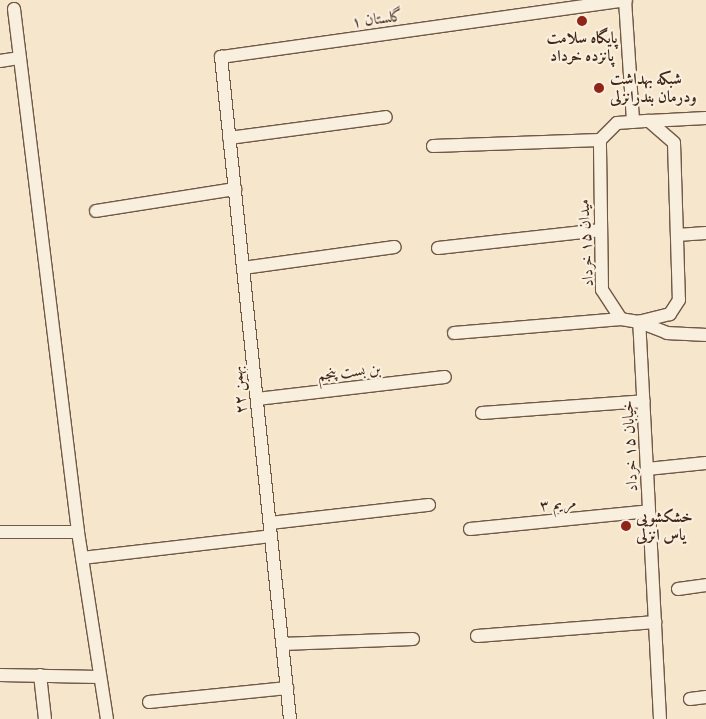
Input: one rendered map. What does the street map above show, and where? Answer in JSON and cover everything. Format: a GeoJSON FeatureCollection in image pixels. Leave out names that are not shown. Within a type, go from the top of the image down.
{"type":"FeatureCollection","features":[{"type":"Feature","properties":{"kind":"street","name":"گلستان ۱"},"geometry":{"type":"LineString","coordinates":[[221,57],[625,0]]}},
{"type":"Feature","properties":{"kind":"street"},"geometry":{"type":"LineString","coordinates":[[625,0],[633,122]]}},
{"type":"Feature","properties":{"kind":"street"},"geometry":{"type":"LineString","coordinates":[[14,9],[78,532],[106,719]]}},
{"type":"Feature","properties":{"kind":"street","name":"۲۲ بهمن"},"geometry":{"type":"LineString","coordinates":[[221,57],[290,719]]}},
{"type":"Feature","properties":{"kind":"street"},"geometry":{"type":"LineString","coordinates":[[0,61],[20,58]]}},
{"type":"Feature","properties":{"kind":"street"},"geometry":{"type":"LineString","coordinates":[[229,138],[386,117]]}},
{"type":"Feature","properties":{"kind":"street"},"geometry":{"type":"LineString","coordinates":[[433,146],[600,140],[617,123],[706,118]]}},
{"type":"Feature","properties":{"kind":"street"},"geometry":{"type":"LineString","coordinates":[[640,322],[670,314],[678,300],[674,143],[648,121]]}},
{"type":"Feature","properties":{"kind":"street","name":"میدان ۱۵ خرداد"},"geometry":{"type":"LineString","coordinates":[[600,140],[602,290],[622,319]]}},
{"type":"Feature","properties":{"kind":"street"},"geometry":{"type":"LineString","coordinates":[[96,211],[235,189]]}},
{"type":"Feature","properties":{"kind":"street"},"geometry":{"type":"LineString","coordinates":[[438,248],[601,230]]}},
{"type":"Feature","properties":{"kind":"street"},"geometry":{"type":"LineString","coordinates":[[677,235],[706,232]]}},
{"type":"Feature","properties":{"kind":"street"},"geometry":{"type":"LineString","coordinates":[[243,268],[395,247]]}},
{"type":"Feature","properties":{"kind":"street"},"geometry":{"type":"LineString","coordinates":[[454,333],[622,319],[640,322],[667,333],[706,335]]}},
{"type":"Feature","properties":{"kind":"street","name":"خیابان ۱۵ خرداد"},"geometry":{"type":"LineString","coordinates":[[640,322],[660,719]]}},
{"type":"Feature","properties":{"kind":"street","name":"بن بست پنجم"},"geometry":{"type":"LineString","coordinates":[[256,398],[445,377]]}},
{"type":"Feature","properties":{"kind":"street"},"geometry":{"type":"LineString","coordinates":[[482,414],[644,401]]}},
{"type":"Feature","properties":{"kind":"street"},"geometry":{"type":"LineString","coordinates":[[647,469],[706,463]]}},
{"type":"Feature","properties":{"kind":"street"},"geometry":{"type":"LineString","coordinates":[[82,558],[429,506]]}},
{"type":"Feature","properties":{"kind":"street","name":"مریم ۳"},"geometry":{"type":"LineString","coordinates":[[470,529],[649,511]]}},
{"type":"Feature","properties":{"kind":"street"},"geometry":{"type":"LineString","coordinates":[[0,532],[78,532]]}},
{"type":"Feature","properties":{"kind":"street"},"geometry":{"type":"LineString","coordinates":[[678,588],[706,585]]}},
{"type":"Feature","properties":{"kind":"street"},"geometry":{"type":"LineString","coordinates":[[477,636],[655,622]]}},
{"type":"Feature","properties":{"kind":"street"},"geometry":{"type":"LineString","coordinates":[[282,644],[414,639]]}},
{"type":"Feature","properties":{"kind":"street"},"geometry":{"type":"LineString","coordinates":[[0,675],[100,677]]}},
{"type":"Feature","properties":{"kind":"street"},"geometry":{"type":"LineString","coordinates":[[40,675],[45,719]]}},
{"type":"Feature","properties":{"kind":"street"},"geometry":{"type":"LineString","coordinates":[[149,702],[287,688]]}},
{"type":"Feature","properties":{"kind":"street"},"geometry":{"type":"LineString","coordinates":[[690,699],[706,696]]}},
{"type":"Feature","properties":{"kind":"place","name":"پایگاه سلامت پانزده خرداد"},"geometry":{"type":"Point","coordinates":[582,21]}},
{"type":"Feature","properties":{"kind":"place","name":"شبکه بهداشت ودرمان بندرانزلی"},"geometry":{"type":"Point","coordinates":[599,88]}},
{"type":"Feature","properties":{"kind":"place","name":"خشکشویی یاس انزلی"},"geometry":{"type":"Point","coordinates":[626,526]}}]}
